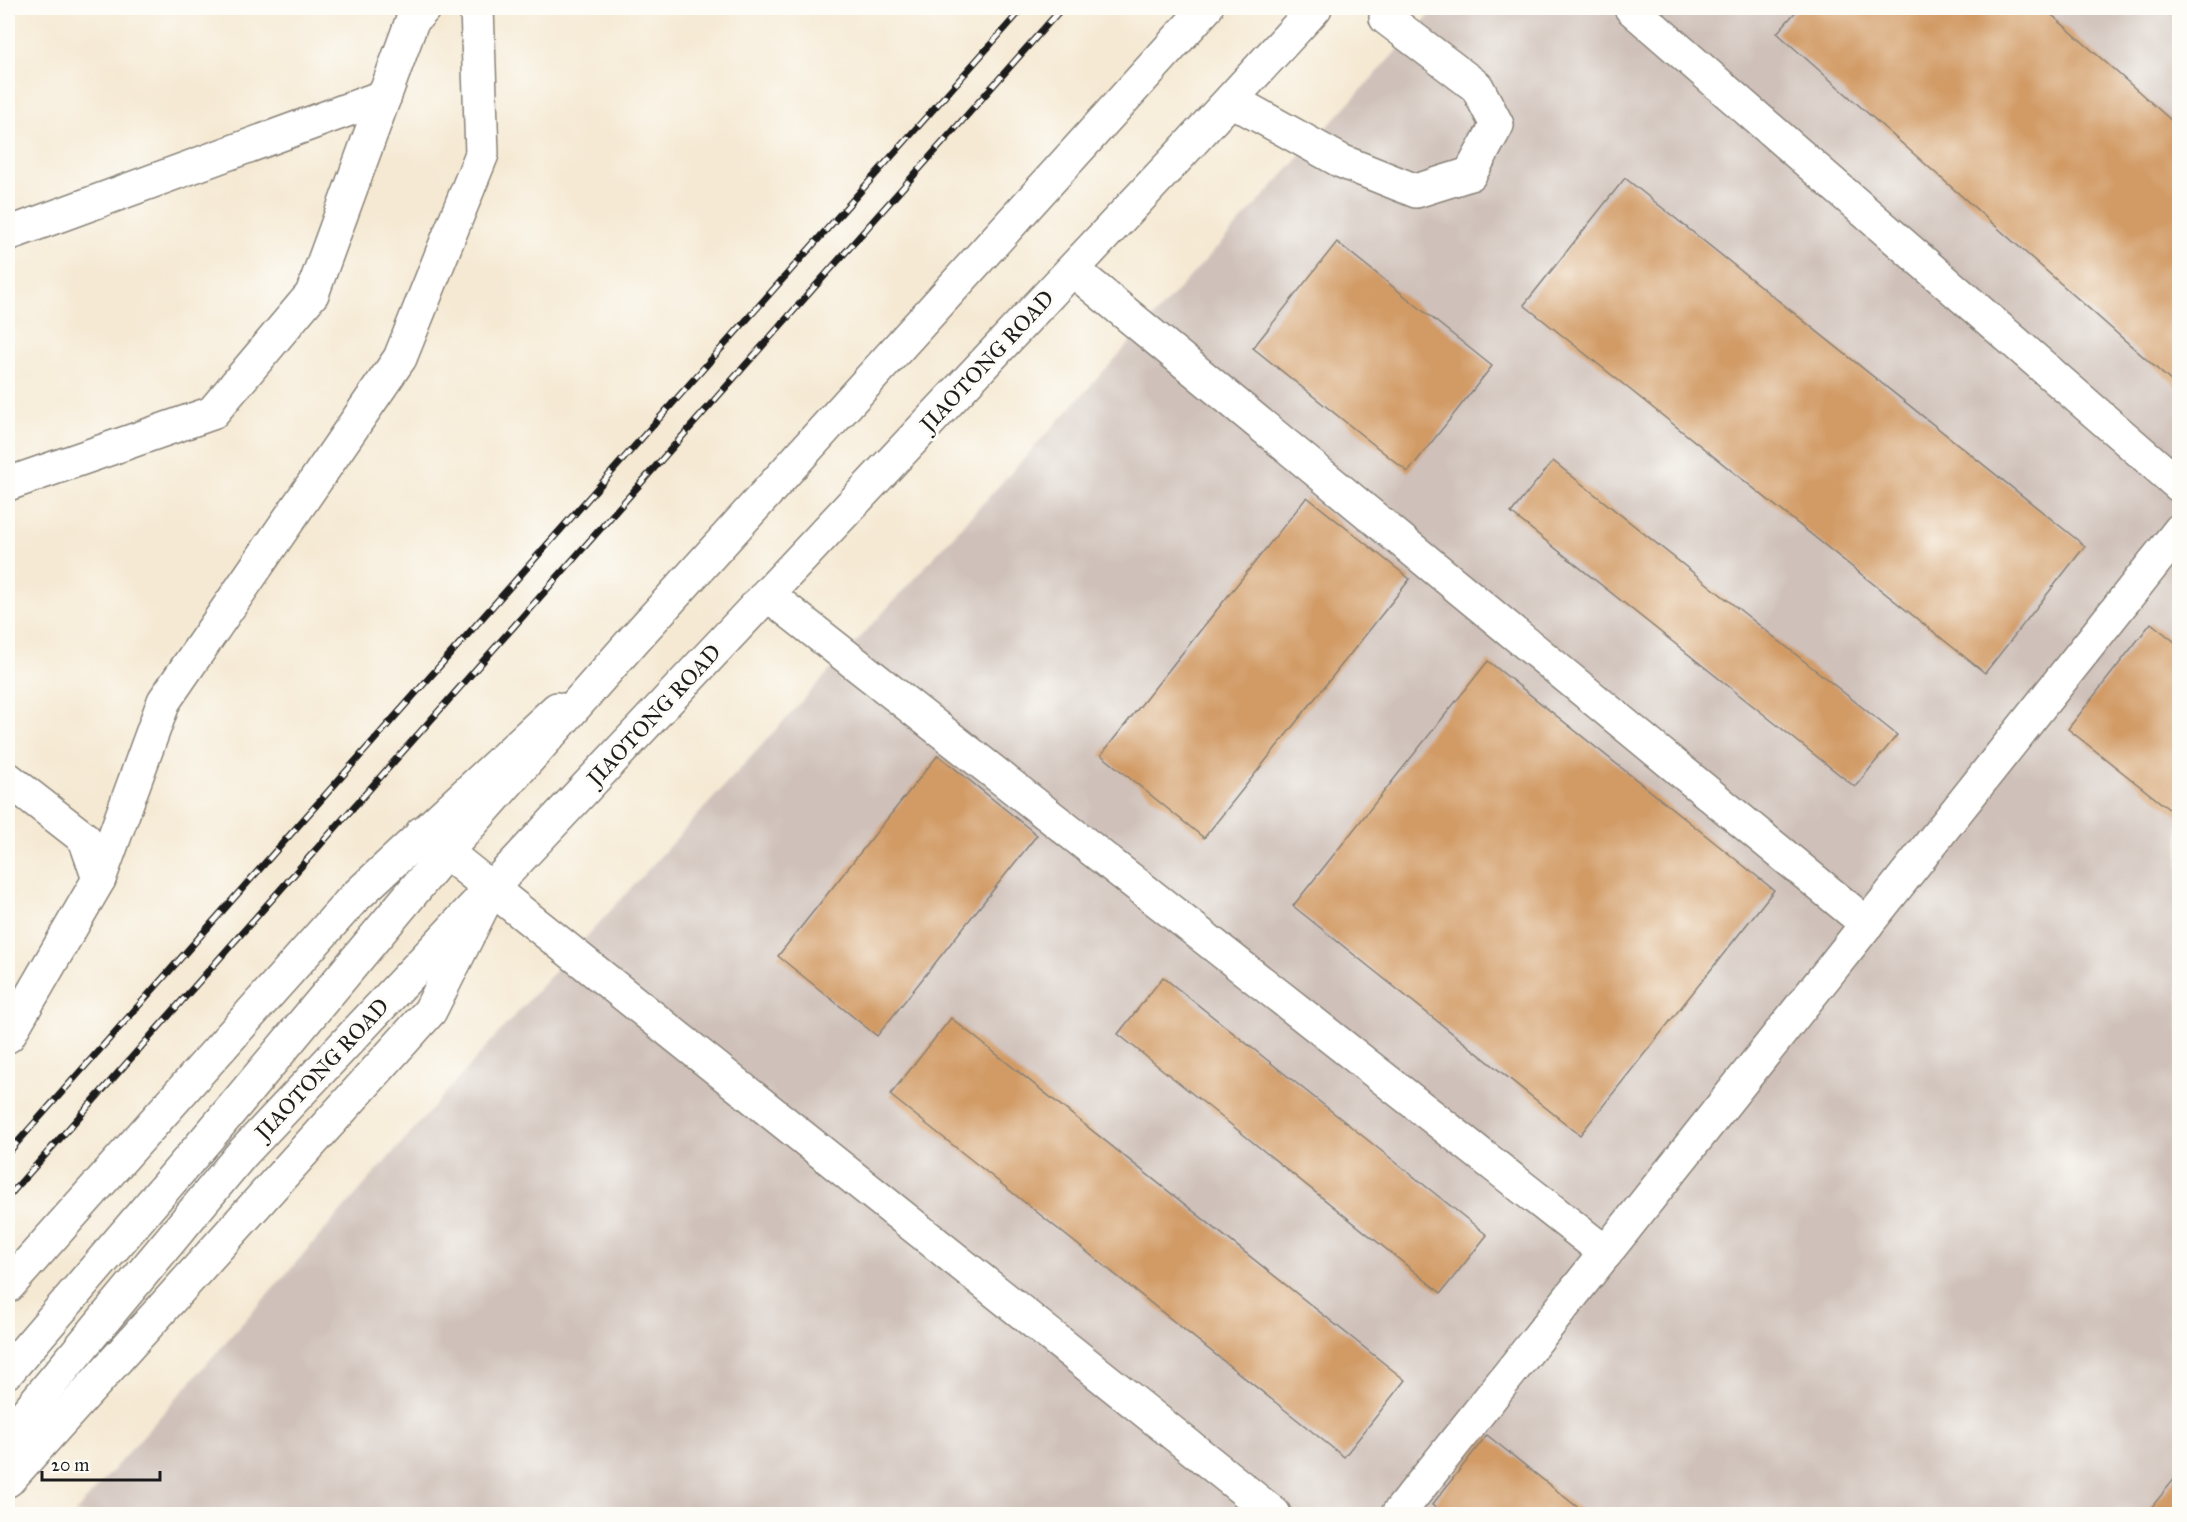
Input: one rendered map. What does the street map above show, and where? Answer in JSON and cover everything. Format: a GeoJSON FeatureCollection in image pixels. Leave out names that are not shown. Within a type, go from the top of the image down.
{"type":"FeatureCollection","features":[{"type":"Feature","properties":{"kind":"street"},"geometry":{"type":"LineString","coordinates":[[8,484],[212,413],[312,294],[412,21],[424,8]]}},
{"type":"Feature","properties":{"kind":"street"},"geometry":{"type":"LineString","coordinates":[[8,1036],[99,879],[164,701],[400,358],[482,154],[477,8]]}},
{"type":"Feature","properties":{"kind":"street","name":"JIAOTONG ROAD"},"geometry":{"type":"LineString","coordinates":[[8,1371],[216,1128],[434,842],[638,635],[1206,8]]}},
{"type":"Feature","properties":{"kind":"street","name":"JIAOTONG ROAD"},"geometry":{"type":"LineString","coordinates":[[8,1435],[241,1155],[1073,270],[1315,8]]}},
{"type":"Feature","properties":{"kind":"street"},"geometry":{"type":"LineString","coordinates":[[1631,8],[2180,486]]}},
{"type":"Feature","properties":{"kind":"street"},"geometry":{"type":"LineString","coordinates":[[1231,100],[1341,161],[1416,191],[1470,174],[1497,125],[1477,87],[1386,18]]}},
{"type":"Feature","properties":{"kind":"street"},"geometry":{"type":"LineString","coordinates":[[8,234],[385,96]]}},
{"type":"Feature","properties":{"kind":"street"},"geometry":{"type":"LineString","coordinates":[[1073,270],[1868,924]]}},
{"type":"Feature","properties":{"kind":"street"},"geometry":{"type":"LineString","coordinates":[[1398,1515],[2180,530]]}},
{"type":"Feature","properties":{"kind":"street"},"geometry":{"type":"LineString","coordinates":[[767,594],[1606,1253]]}},
{"type":"Feature","properties":{"kind":"street"},"geometry":{"type":"LineString","coordinates":[[8,779],[85,839],[99,879]]}},
{"type":"Feature","properties":{"kind":"street"},"geometry":{"type":"LineString","coordinates":[[8,1286],[352,900],[434,842],[1274,1515]]}},
{"type":"Feature","properties":{"kind":"street"},"geometry":{"type":"LineString","coordinates":[[8,1480],[430,1011],[492,888]]}},
{"type":"Feature","properties":{"kind":"shaded area"},"geometry":{"type":"Polygon","coordinates":[[[1436,8],[2179,8],[2179,1514],[74,1514],[504,1027],[1436,8]]]}},
{"type":"Feature","properties":{"kind":"building"},"geometry":{"type":"Polygon","coordinates":[[[1799,8],[2044,8],[2180,128],[2180,389],[1777,33],[1799,8]]]}},
{"type":"Feature","properties":{"kind":"building"},"geometry":{"type":"Polygon","coordinates":[[[2166,8],[2180,8],[2180,19],[2166,8]]]}},
{"type":"Feature","properties":{"kind":"building"},"geometry":{"type":"Polygon","coordinates":[[[1625,178],[2085,546],[1985,673],[1524,305],[1625,178]]]}},
{"type":"Feature","properties":{"kind":"building"},"geometry":{"type":"Polygon","coordinates":[[[1337,242],[1492,366],[1408,472],[1253,348],[1337,242]]]}},
{"type":"Feature","properties":{"kind":"building"},"geometry":{"type":"Polygon","coordinates":[[[1553,461],[1897,735],[1855,787],[1511,513],[1553,461]]]}},
{"type":"Feature","properties":{"kind":"building"},"geometry":{"type":"Polygon","coordinates":[[[1307,497],[1410,579],[1204,838],[1101,755],[1307,497]]]}},
{"type":"Feature","properties":{"kind":"building"},"geometry":{"type":"Polygon","coordinates":[[[2151,623],[2180,646],[2180,818],[2068,729],[2151,623]]]}},
{"type":"Feature","properties":{"kind":"building"},"geometry":{"type":"Polygon","coordinates":[[[1488,661],[1774,890],[1580,1135],[1293,906],[1488,661]]]}},
{"type":"Feature","properties":{"kind":"building"},"geometry":{"type":"Polygon","coordinates":[[[938,755],[1037,835],[877,1036],[778,956],[938,755]]]}},
{"type":"Feature","properties":{"kind":"building"},"geometry":{"type":"Polygon","coordinates":[[[1163,977],[1487,1235],[1441,1293],[1118,1034],[1163,977]]]}},
{"type":"Feature","properties":{"kind":"building"},"geometry":{"type":"Polygon","coordinates":[[[951,1018],[1405,1380],[1344,1457],[890,1095],[951,1018]]]}},
{"type":"Feature","properties":{"kind":"building"},"geometry":{"type":"Polygon","coordinates":[[[1487,1435],[1586,1514],[1443,1514],[1432,1505],[1487,1435]]]}},
{"type":"Feature","properties":{"kind":"building"},"geometry":{"type":"Polygon","coordinates":[[[2180,1472],[2180,1514],[2146,1514],[2180,1472]]]}},
{"type":"Feature","properties":{"kind":"railway"},"geometry":{"type":"LineString","coordinates":[[8,1153],[1023,8]]}},
{"type":"Feature","properties":{"kind":"railway"},"geometry":{"type":"LineString","coordinates":[[8,1197],[1062,8]]}}]}
